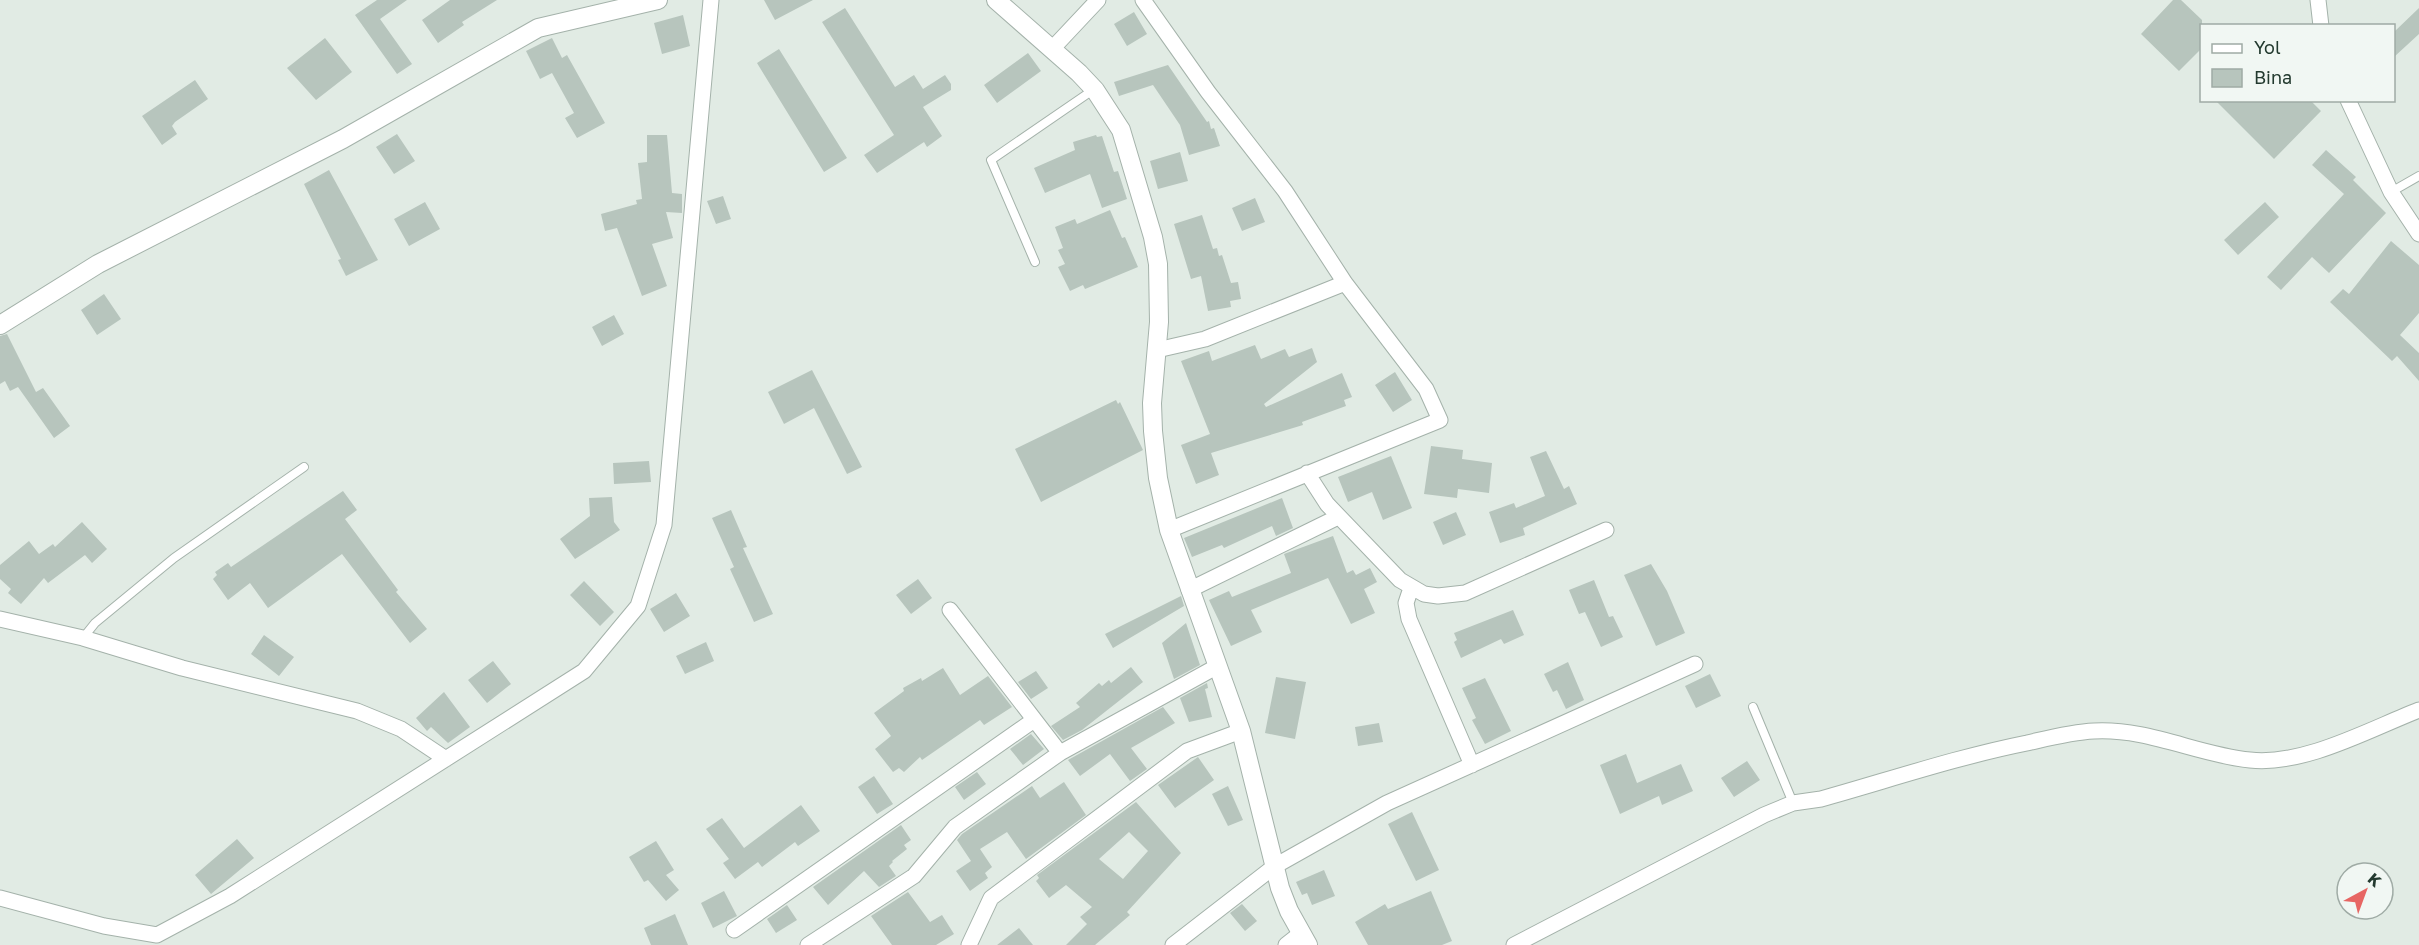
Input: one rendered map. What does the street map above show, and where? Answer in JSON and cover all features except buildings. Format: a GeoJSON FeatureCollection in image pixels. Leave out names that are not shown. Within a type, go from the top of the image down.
{"type":"FeatureCollection","features":[{"type":"Feature","properties":{"kind":"street"},"geometry":{"type":"LineString","coordinates":[[0,325],[98,264],[343,139],[538,28],[658,0]]}},
{"type":"Feature","properties":{"kind":"street"},"geometry":{"type":"LineString","coordinates":[[0,898],[104,926],[157,935],[230,896],[584,671],[638,606],[664,525],[711,0]]}},
{"type":"Feature","properties":{"kind":"street"},"geometry":{"type":"LineString","coordinates":[[996,0],[1095,90],[1121,130],[1153,237],[1160,291],[1153,431],[1168,530],[1241,731],[1280,888],[1298,941]]}},
{"type":"Feature","properties":{"kind":"street"},"geometry":{"type":"LineString","coordinates":[[1052,49],[1098,0]]}},
{"type":"Feature","properties":{"kind":"street"},"geometry":{"type":"LineString","coordinates":[[1143,0],[1208,92],[1285,191],[1345,283],[1430,395],[1440,420],[1168,530]]}},
{"type":"Feature","properties":{"kind":"street"},"geometry":{"type":"LineString","coordinates":[[2318,0],[2321,24]]}},
{"type":"Feature","properties":{"kind":"street"},"geometry":{"type":"LineString","coordinates":[[2349,102],[2391,192],[2419,234]]}},
{"type":"Feature","properties":{"kind":"street"},"geometry":{"type":"LineString","coordinates":[[1157,350],[1204,339],[1345,283]]}},
{"type":"Feature","properties":{"kind":"street"},"geometry":{"type":"LineString","coordinates":[[1307,473],[1338,517],[1411,588],[1438,596],[1465,593],[1606,530]]}},
{"type":"Feature","properties":{"kind":"street"},"geometry":{"type":"LineString","coordinates":[[1189,590],[1338,517]]}},
{"type":"Feature","properties":{"kind":"street"},"geometry":{"type":"LineString","coordinates":[[1411,588],[1406,603],[1409,619],[1472,765]]}},
{"type":"Feature","properties":{"kind":"street"},"geometry":{"type":"LineString","coordinates":[[950,609],[1060,753]]}},
{"type":"Feature","properties":{"kind":"street"},"geometry":{"type":"LineString","coordinates":[[0,619],[83,638],[182,668],[357,711],[401,729],[446,759]]}},
{"type":"Feature","properties":{"kind":"street"},"geometry":{"type":"LineString","coordinates":[[1173,945],[1275,866],[1387,803],[1695,664]]}},
{"type":"Feature","properties":{"kind":"street"},"geometry":{"type":"LineString","coordinates":[[808,945],[914,876],[955,827],[1060,753],[1216,667]]}},
{"type":"Feature","properties":{"kind":"street"},"geometry":{"type":"LineString","coordinates":[[1514,945],[1764,815],[1793,803],[1821,800],[1993,750],[2077,733],[2134,733],[2252,761],[2290,758],[2419,710]]}},
{"type":"Feature","properties":{"kind":"street"},"geometry":{"type":"LineString","coordinates":[[734,930],[1034,720]]}},
{"type":"Feature","properties":{"kind":"street"},"geometry":{"type":"LineString","coordinates":[[969,945],[991,898],[1187,751],[1241,731]]}},
{"type":"Feature","properties":{"kind":"lane"},"geometry":{"type":"LineString","coordinates":[[1035,262],[991,160],[1095,90]]}},
{"type":"Feature","properties":{"kind":"lane"},"geometry":{"type":"LineString","coordinates":[[2391,192],[2419,176]]}},
{"type":"Feature","properties":{"kind":"lane"},"geometry":{"type":"LineString","coordinates":[[83,638],[95,623],[174,558],[304,467]]}},
{"type":"Feature","properties":{"kind":"lane"},"geometry":{"type":"LineString","coordinates":[[1753,707],[1793,803]]}}]}
